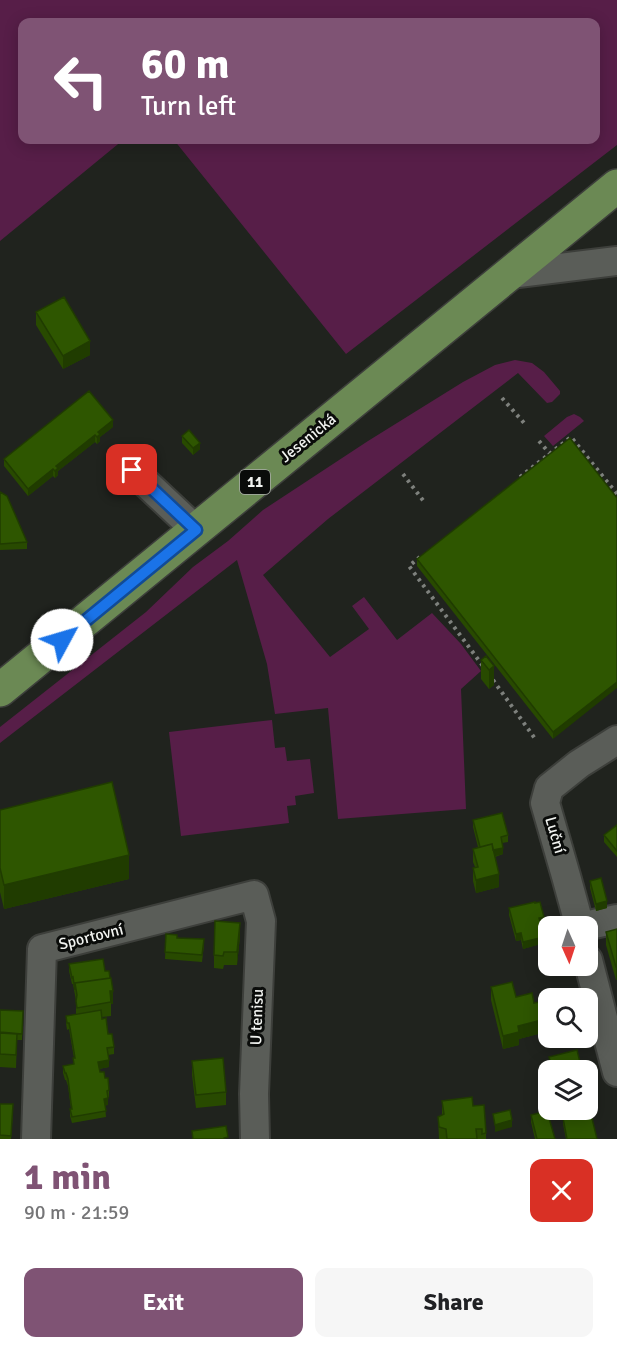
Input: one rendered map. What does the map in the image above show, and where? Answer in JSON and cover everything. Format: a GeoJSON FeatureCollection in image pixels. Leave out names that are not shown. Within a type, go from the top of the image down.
{"type":"FeatureCollection","features":[{"type":"Feature","properties":{"kind":"main road","name":"Jesenická"},"geometry":{"type":"LineString","coordinates":[[0,690],[617,186]]}},
{"type":"Feature","properties":{"kind":"street"},"geometry":{"type":"LineString","coordinates":[[510,274],[617,261]]}},
{"type":"Feature","properties":{"kind":"street"},"geometry":{"type":"LineString","coordinates":[[132,470],[196,530]]}},
{"type":"Feature","properties":{"kind":"street","name":"Luční"},"geometry":{"type":"LineString","coordinates":[[577,916],[545,803],[549,788],[617,740]]}},
{"type":"Feature","properties":{"kind":"street","name":"Sportovní"},"geometry":{"type":"LineString","coordinates":[[36,1139],[42,949],[254,895]]}},
{"type":"Feature","properties":{"kind":"street","name":"U tenisu"},"geometry":{"type":"LineString","coordinates":[[254,895],[261,921],[254,1094],[255,1139]]}},
{"type":"Feature","properties":{"kind":"street"},"geometry":{"type":"LineString","coordinates":[[598,923],[617,919]]}},
{"type":"Feature","properties":{"kind":"street"},"geometry":{"type":"LineString","coordinates":[[592,976],[617,1072]]}},
{"type":"Feature","properties":{"kind":"path"},"geometry":{"type":"LineString","coordinates":[[502,398],[525,424]]}},
{"type":"Feature","properties":{"kind":"path"},"geometry":{"type":"LineString","coordinates":[[519,478],[571,437],[617,494]]}},
{"type":"Feature","properties":{"kind":"path"},"geometry":{"type":"LineString","coordinates":[[539,441],[554,458]]}},
{"type":"Feature","properties":{"kind":"path"},"geometry":{"type":"LineString","coordinates":[[403,474],[425,503]]}},
{"type":"Feature","properties":{"kind":"path"},"geometry":{"type":"LineString","coordinates":[[425,553],[409,566],[484,667]]}},
{"type":"Feature","properties":{"kind":"path"},"geometry":{"type":"LineString","coordinates":[[490,676],[536,740]]}},
{"type":"Feature","properties":{"kind":"shaded area"},"geometry":{"type":"Polygon","coordinates":[[[0,0],[617,0],[617,145],[346,354],[177,144],[600,144],[600,18],[18,18],[18,144],[118,144],[0,241],[0,0]]]}},
{"type":"Feature","properties":{"kind":"shaded area"},"geometry":{"type":"Polygon","coordinates":[[[515,360],[532,363],[544,372],[560,394],[552,402],[547,403],[518,373],[328,519],[263,575],[330,657],[369,629],[352,606],[364,597],[397,640],[432,613],[461,644],[481,671],[461,689],[466,809],[338,819],[328,708],[275,714],[267,664],[237,560],[0,743],[0,727],[146,612],[193,567],[228,541],[263,510],[463,382],[495,365],[515,360]]]}},
{"type":"Feature","properties":{"kind":"shaded area"},"geometry":{"type":"Polygon","coordinates":[[[574,414],[584,421],[553,446],[544,436],[574,414]]]}},
{"type":"Feature","properties":{"kind":"shaded area"},"geometry":{"type":"Polygon","coordinates":[[[272,720],[275,748],[285,747],[287,761],[310,759],[314,793],[295,796],[296,805],[287,806],[289,823],[181,836],[169,732],[272,720]]]}},
{"type":"Feature","properties":{"kind":"building"},"geometry":{"type":"Polygon","coordinates":[[[64,297],[90,341],[63,356],[36,312],[64,297]]]}},
{"type":"Feature","properties":{"kind":"building"},"geometry":{"type":"Polygon","coordinates":[[[89,391],[113,420],[98,432],[100,434],[97,437],[95,435],[56,466],[58,468],[55,471],[53,469],[28,489],[4,459],[89,391]]]}},
{"type":"Feature","properties":{"kind":"building"},"geometry":{"type":"Polygon","coordinates":[[[189,430],[200,443],[193,448],[182,436],[189,430]]]}},
{"type":"Feature","properties":{"kind":"building"},"geometry":{"type":"Polygon","coordinates":[[[570,438],[617,498],[617,682],[553,732],[417,559],[570,438]]]}},
{"type":"Feature","properties":{"kind":"building"},"geometry":{"type":"Polygon","coordinates":[[[0,492],[7,496],[27,542],[0,544],[0,492]]]}},
{"type":"Feature","properties":{"kind":"building"},"geometry":{"type":"Polygon","coordinates":[[[486,656],[494,666],[489,670],[481,660],[486,656]]]}},
{"type":"Feature","properties":{"kind":"building"},"geometry":{"type":"Polygon","coordinates":[[[112,782],[129,855],[4,885],[0,868],[0,810],[112,782]]]}},
{"type":"Feature","properties":{"kind":"building"},"geometry":{"type":"Polygon","coordinates":[[[502,813],[508,835],[501,837],[503,848],[493,850],[492,844],[480,847],[473,820],[502,813]]]}},
{"type":"Feature","properties":{"kind":"building"},"geometry":{"type":"Polygon","coordinates":[[[617,825],[617,851],[604,835],[617,825]]]}},
{"type":"Feature","properties":{"kind":"building"},"geometry":{"type":"Polygon","coordinates":[[[492,844],[499,874],[476,880],[473,868],[478,867],[473,849],[492,844]]]}},
{"type":"Feature","properties":{"kind":"building"},"geometry":{"type":"Polygon","coordinates":[[[601,878],[607,901],[596,904],[590,881],[601,878]]]}},
{"type":"Feature","properties":{"kind":"building"},"geometry":{"type":"Polygon","coordinates":[[[540,902],[544,916],[538,916],[538,938],[523,942],[521,933],[516,934],[509,908],[540,902]]]}},
{"type":"Feature","properties":{"kind":"building"},"geometry":{"type":"Polygon","coordinates":[[[215,921],[240,923],[237,952],[224,952],[223,956],[214,955],[215,921]]]}},
{"type":"Feature","properties":{"kind":"building"},"geometry":{"type":"Polygon","coordinates":[[[617,929],[617,967],[616,967],[606,932],[617,929]]]}},
{"type":"Feature","properties":{"kind":"building"},"geometry":{"type":"Polygon","coordinates":[[[166,934],[177,935],[177,938],[204,939],[202,955],[165,952],[166,934]]]}},
{"type":"Feature","properties":{"kind":"building"},"geometry":{"type":"Polygon","coordinates":[[[103,959],[105,971],[109,971],[110,978],[75,983],[75,990],[69,964],[103,959]]]}},
{"type":"Feature","properties":{"kind":"building"},"geometry":{"type":"Polygon","coordinates":[[[111,978],[113,991],[110,991],[111,1002],[77,1008],[75,983],[111,978]]]}},
{"type":"Feature","properties":{"kind":"building"},"geometry":{"type":"Polygon","coordinates":[[[512,982],[516,997],[532,993],[534,1003],[538,1002],[538,1021],[518,1026],[519,1032],[503,1036],[491,987],[512,982]]]}},
{"type":"Feature","properties":{"kind":"building"},"geometry":{"type":"Polygon","coordinates":[[[0,1010],[23,1011],[22,1034],[0,1032],[0,1010]]]}},
{"type":"Feature","properties":{"kind":"building"},"geometry":{"type":"Polygon","coordinates":[[[101,1010],[102,1019],[106,1018],[108,1034],[112,1034],[114,1047],[107,1048],[109,1060],[98,1062],[100,1072],[104,1072],[105,1078],[108,1078],[108,1098],[104,1099],[106,1111],[72,1117],[68,1079],[63,1066],[74,1064],[73,1058],[75,1058],[66,1016],[101,1010]]]}},
{"type":"Feature","properties":{"kind":"building"},"geometry":{"type":"Polygon","coordinates":[[[0,1033],[17,1034],[16,1055],[0,1054],[0,1033]]]}},
{"type":"Feature","properties":{"kind":"building"},"geometry":{"type":"Polygon","coordinates":[[[577,1050],[579,1060],[550,1060],[549,1057],[577,1050]]]}},
{"type":"Feature","properties":{"kind":"building"},"geometry":{"type":"Polygon","coordinates":[[[223,1058],[226,1092],[196,1095],[192,1061],[223,1058]]]}},
{"type":"Feature","properties":{"kind":"building"},"geometry":{"type":"Polygon","coordinates":[[[472,1097],[473,1106],[484,1105],[486,1133],[482,1134],[482,1129],[476,1129],[477,1139],[447,1139],[446,1129],[439,1127],[438,1117],[444,1114],[442,1101],[472,1097]]]}},
{"type":"Feature","properties":{"kind":"building"},"geometry":{"type":"Polygon","coordinates":[[[0,1104],[13,1104],[11,1136],[0,1135],[0,1104]]]}},
{"type":"Feature","properties":{"kind":"building"},"geometry":{"type":"Polygon","coordinates":[[[510,1110],[512,1120],[495,1125],[493,1114],[510,1110]]]}},
{"type":"Feature","properties":{"kind":"building"},"geometry":{"type":"Polygon","coordinates":[[[538,1113],[538,1120],[550,1120],[555,1139],[537,1139],[531,1115],[538,1113]]]}},
{"type":"Feature","properties":{"kind":"building"},"geometry":{"type":"Polygon","coordinates":[[[563,1120],[592,1120],[597,1139],[567,1139],[563,1120]]]}},
{"type":"Feature","properties":{"kind":"building"},"geometry":{"type":"Polygon","coordinates":[[[226,1126],[228,1137],[224,1139],[193,1139],[192,1131],[226,1126]]]}},
{"type":"Feature","properties":{"kind":"route"},"geometry":{"type":"LineString","coordinates":[[62,640],[196,530],[132,470]]}}]}
